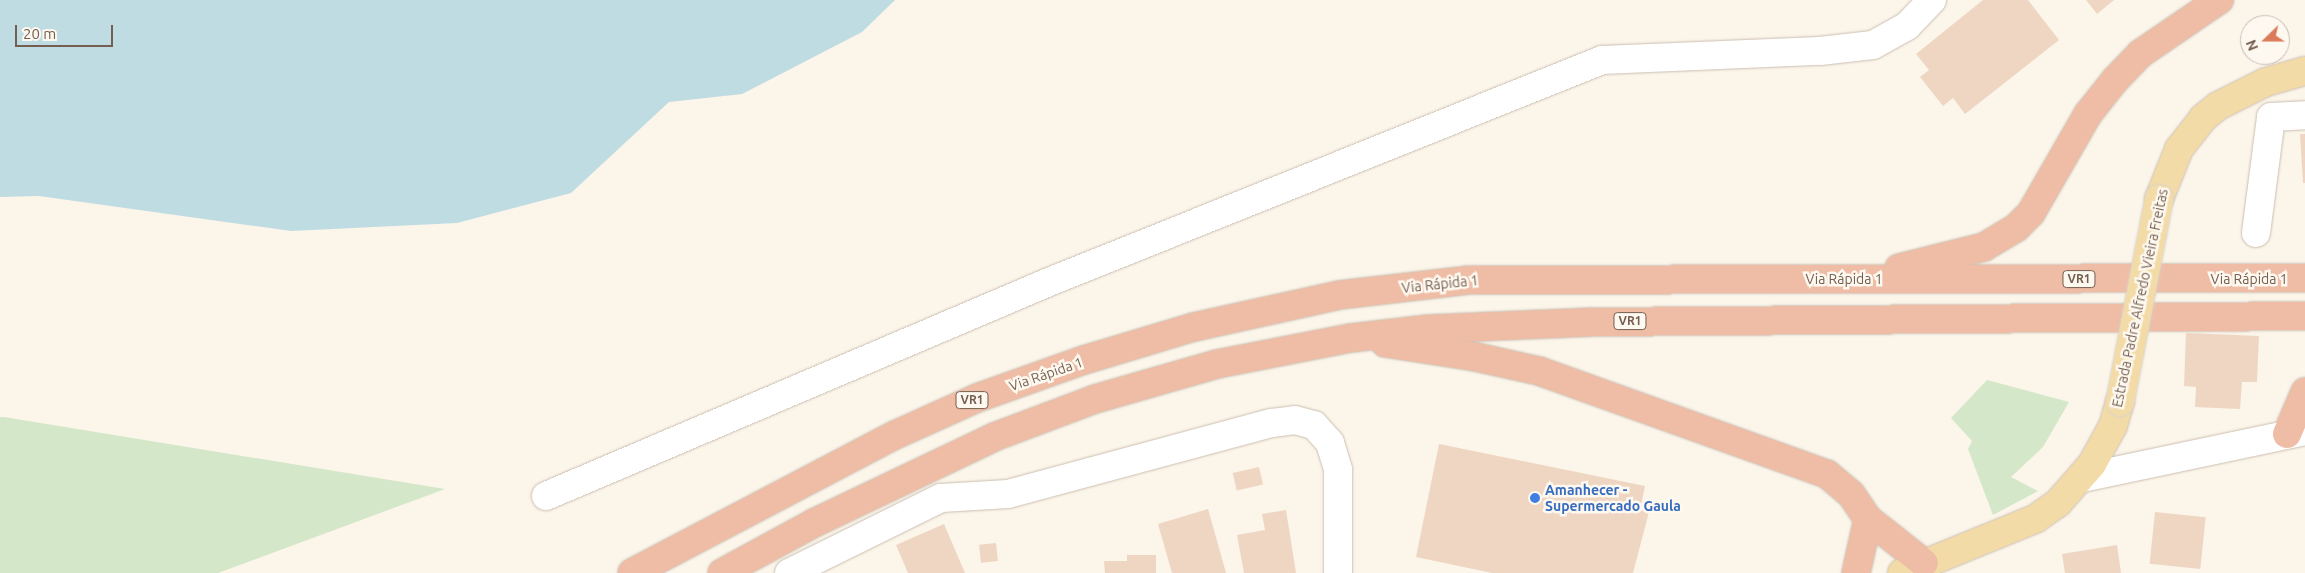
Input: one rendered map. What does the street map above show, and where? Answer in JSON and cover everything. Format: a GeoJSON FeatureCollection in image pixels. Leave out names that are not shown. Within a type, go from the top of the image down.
{"type":"FeatureCollection","features":[{"type":"Feature","properties":{"kind":"highway"},"geometry":{"type":"LineString","coordinates":[[1853,279],[1984,247],[2016,228],[2031,213],[2088,114],[2115,80],[2140,54],[2219,0]]}},
{"type":"Feature","properties":{"kind":"highway","name":"Via Rápida 1"},"geometry":{"type":"LineString","coordinates":[[632,573],[895,435],[977,398],[1084,360],[1194,327],[1339,295],[1468,280],[2305,278]]}},
{"type":"Feature","properties":{"kind":"highway","name":"VR1"},"geometry":{"type":"LineString","coordinates":[[722,573],[814,523],[994,437],[1095,399],[1217,364],[1351,338],[1428,328],[1594,322],[2305,316]]}},
{"type":"Feature","properties":{"kind":"highway"},"geometry":{"type":"LineString","coordinates":[[1351,338],[1476,357],[1539,371],[1826,474],[1851,494],[1868,519],[1913,568]]}},
{"type":"Feature","properties":{"kind":"highway"},"geometry":{"type":"LineString","coordinates":[[2296,432],[2305,392]]}},
{"type":"Feature","properties":{"kind":"highway"},"geometry":{"type":"LineString","coordinates":[[1856,573],[1868,519]]}},
{"type":"Feature","properties":{"kind":"main road","name":"Estrada Padre Alfredo Vieira Freitas"},"geometry":{"type":"LineString","coordinates":[[1913,568],[2035,519],[2058,504],[2082,478],[2102,447],[2120,402],[2160,199],[2179,149],[2203,118],[2224,102],[2266,82],[2305,71]]}},
{"type":"Feature","properties":{"kind":"street"},"geometry":{"type":"LineString","coordinates":[[546,496],[1049,282],[1602,60],[1820,51],[1873,45],[1907,26],[1932,0]]}},
{"type":"Feature","properties":{"kind":"street"},"geometry":{"type":"LineString","coordinates":[[2256,232],[2271,117],[2305,115]]}},
{"type":"Feature","properties":{"kind":"street"},"geometry":{"type":"LineString","coordinates":[[789,573],[941,498],[1008,494],[1272,422],[1295,420],[1314,425],[1330,443],[1338,470],[1338,573]]}},
{"type":"Feature","properties":{"kind":"street"},"geometry":{"type":"LineString","coordinates":[[2082,478],[2296,432]]}},
{"type":"Feature","properties":{"kind":"green space"},"geometry":{"type":"Polygon","coordinates":[[[1987,380],[2069,402],[2043,447],[2011,477],[2038,491],[1993,515],[1968,449],[1972,441],[1951,418],[1987,380]]]}},
{"type":"Feature","properties":{"kind":"green space"},"geometry":{"type":"Polygon","coordinates":[[[0,417],[445,489],[218,573],[0,573],[0,417]]]}},
{"type":"Feature","properties":{"kind":"water"},"geometry":{"type":"Polygon","coordinates":[[[0,0],[895,0],[862,32],[742,94],[669,102],[571,193],[457,223],[291,231],[39,196],[0,197],[0,0]]]}},
{"type":"Feature","properties":{"kind":"building"},"geometry":{"type":"Polygon","coordinates":[[[1983,0],[2028,0],[2059,40],[1965,114],[1953,98],[1943,106],[1920,77],[1929,70],[1916,54],[1983,0]]]}},
{"type":"Feature","properties":{"kind":"building"},"geometry":{"type":"Polygon","coordinates":[[[2086,0],[2114,0],[2097,14],[2086,0]]]}},
{"type":"Feature","properties":{"kind":"building"},"geometry":{"type":"Polygon","coordinates":[[[2300,134],[2305,134],[2305,183],[2303,183],[2300,134]]]}},
{"type":"Feature","properties":{"kind":"building"},"geometry":{"type":"Polygon","coordinates":[[[2186,333],[2259,336],[2257,382],[2242,382],[2240,409],[2195,407],[2196,387],[2184,386],[2186,333]]]}},
{"type":"Feature","properties":{"kind":"building","name":"Amanhecer - Supermercado Gaula"},"geometry":{"type":"Polygon","coordinates":[[[1439,444],[1645,486],[1640,510],[1649,512],[1633,573],[1492,573],[1416,557],[1439,444]]]}},
{"type":"Feature","properties":{"kind":"building"},"geometry":{"type":"Polygon","coordinates":[[[1259,467],[1263,485],[1237,491],[1233,473],[1259,467]]]}},
{"type":"Feature","properties":{"kind":"building"},"geometry":{"type":"Polygon","coordinates":[[[1208,509],[1226,573],[1172,573],[1158,524],[1208,509]]]}},
{"type":"Feature","properties":{"kind":"building"},"geometry":{"type":"Polygon","coordinates":[[[1286,510],[1296,573],[1244,573],[1237,535],[1265,530],[1262,514],[1286,510]]]}},
{"type":"Feature","properties":{"kind":"building"},"geometry":{"type":"Polygon","coordinates":[[[2155,512],[2206,517],[2200,569],[2150,564],[2155,512]]]}},
{"type":"Feature","properties":{"kind":"building"},"geometry":{"type":"Polygon","coordinates":[[[944,524],[965,573],[908,573],[896,545],[944,524]]]}},
{"type":"Feature","properties":{"kind":"building"},"geometry":{"type":"Polygon","coordinates":[[[996,543],[998,561],[981,563],[979,545],[996,543]]]}},
{"type":"Feature","properties":{"kind":"building"},"geometry":{"type":"Polygon","coordinates":[[[2117,545],[2121,573],[2065,573],[2062,554],[2117,545]]]}},
{"type":"Feature","properties":{"kind":"building"},"geometry":{"type":"Polygon","coordinates":[[[1127,555],[1156,555],[1156,573],[1105,573],[1104,561],[1127,561],[1127,555]]]}},
{"type":"Feature","properties":{"kind":"place","name":"Amanhecer - Supermercado Gaula"},"geometry":{"type":"Point","coordinates":[1535,498]}}]}
